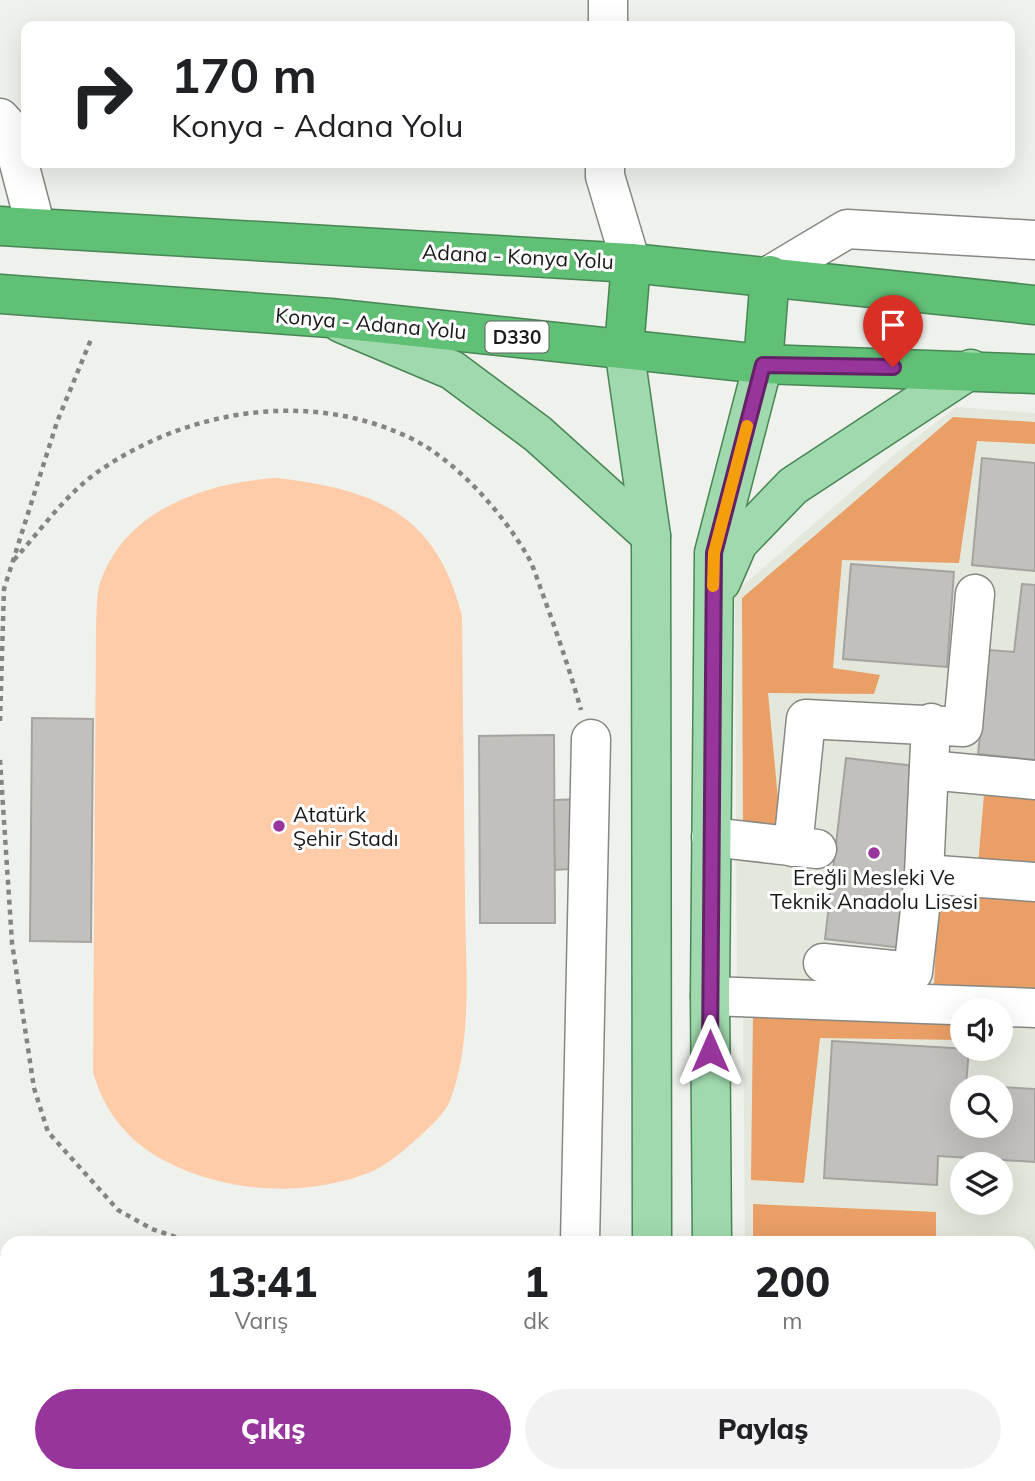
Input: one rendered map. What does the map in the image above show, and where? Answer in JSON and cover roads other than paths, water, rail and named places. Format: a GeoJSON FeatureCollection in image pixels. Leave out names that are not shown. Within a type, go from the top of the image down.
{"type":"FeatureCollection","features":[{"type":"Feature","properties":{"kind":"highway","name":"Adana - Konya Yolu"},"geometry":{"type":"LineString","coordinates":[[18,227],[631,263],[1035,304]]}},
{"type":"Feature","properties":{"kind":"highway"},"geometry":{"type":"LineString","coordinates":[[624,348],[631,263]]}},
{"type":"Feature","properties":{"kind":"highway"},"geometry":{"type":"LineString","coordinates":[[763,365],[770,275]]}},
{"type":"Feature","properties":{"kind":"highway","name":"Konya - Adana Yolu"},"geometry":{"type":"LineString","coordinates":[[0,294],[330,318],[763,365],[971,369],[1035,374]]}},
{"type":"Feature","properties":{"kind":"main road"},"geometry":{"type":"LineString","coordinates":[[330,318],[452,370],[538,434],[651,536]]}},
{"type":"Feature","properties":{"kind":"main road"},"geometry":{"type":"LineString","coordinates":[[624,348],[651,536],[652,1236]]}},
{"type":"Feature","properties":{"kind":"main road"},"geometry":{"type":"LineString","coordinates":[[712,1236],[710,996],[714,553],[763,365]]}},
{"type":"Feature","properties":{"kind":"main road"},"geometry":{"type":"LineString","coordinates":[[713,600],[738,544],[793,486],[971,369]]}},
{"type":"Feature","properties":{"kind":"street"},"geometry":{"type":"LineString","coordinates":[[608,0],[608,21]]}},
{"type":"Feature","properties":{"kind":"street"},"geometry":{"type":"LineString","coordinates":[[0,118],[10,129],[18,227]]}},
{"type":"Feature","properties":{"kind":"street"},"geometry":{"type":"LineString","coordinates":[[605,168],[605,176],[631,263]]}},
{"type":"Feature","properties":{"kind":"street"},"geometry":{"type":"LineString","coordinates":[[770,275],[847,229],[1035,240]]}},
{"type":"Feature","properties":{"kind":"street"},"geometry":{"type":"LineString","coordinates":[[711,837],[806,848],[806,719],[932,723],[963,727],[975,594]]}},
{"type":"Feature","properties":{"kind":"street"},"geometry":{"type":"LineString","coordinates":[[823,963],[914,972],[925,874],[932,723]]}},
{"type":"Feature","properties":{"kind":"street"},"geometry":{"type":"LineString","coordinates":[[580,1236],[591,739]]}},
{"type":"Feature","properties":{"kind":"street"},"geometry":{"type":"LineString","coordinates":[[929,770],[1035,780]]}},
{"type":"Feature","properties":{"kind":"street"},"geometry":{"type":"LineString","coordinates":[[925,874],[1035,882]]}},
{"type":"Feature","properties":{"kind":"street"},"geometry":{"type":"LineString","coordinates":[[710,996],[1035,1008]]}},
{"type":"Feature","properties":{"kind":"place","name":"Atatürk Şehir Stadı"},"geometry":{"type":"Point","coordinates":[279,826]}},
{"type":"Feature","properties":{"kind":"place","name":"Ereğli Mesleki Ve Teknik Anadolu Lisesi"},"geometry":{"type":"Point","coordinates":[874,853]}}]}
